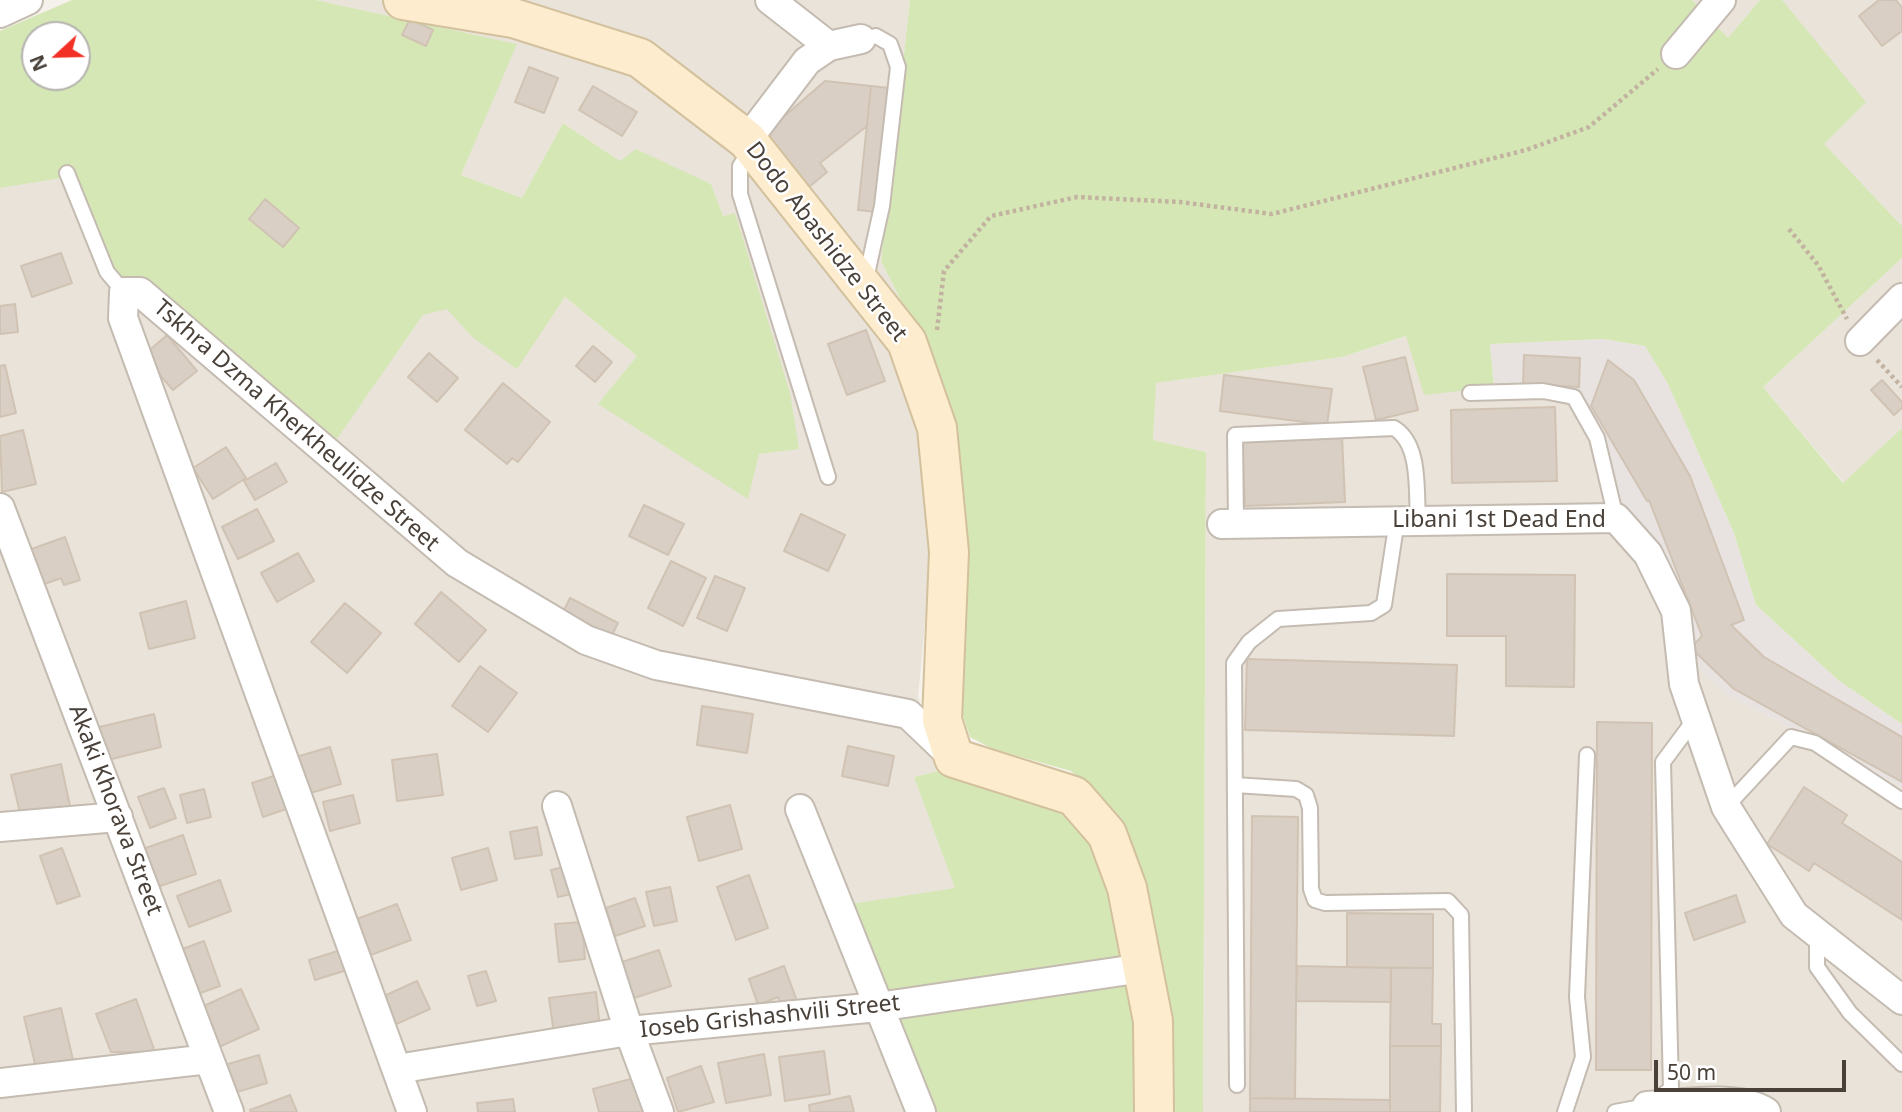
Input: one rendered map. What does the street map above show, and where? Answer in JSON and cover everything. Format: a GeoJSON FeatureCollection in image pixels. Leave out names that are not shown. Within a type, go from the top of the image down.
{"type":"FeatureCollection","features":[{"type":"Feature","properties":{"kind":"street"},"geometry":{"type":"LineString","coordinates":[[0,13],[28,0]]}},
{"type":"Feature","properties":{"kind":"street","name":"Dodo Abashidze Street"},"geometry":{"type":"LineString","coordinates":[[403,0],[513,18],[640,58],[750,144],[907,342],[937,428],[949,552],[942,720],[954,758]]}},
{"type":"Feature","properties":{"kind":"street"},"geometry":{"type":"LineString","coordinates":[[770,0],[829,46]]}},
{"type":"Feature","properties":{"kind":"street"},"geometry":{"type":"LineString","coordinates":[[1676,54],[1721,0]]}},
{"type":"Feature","properties":{"kind":"street"},"geometry":{"type":"LineString","coordinates":[[750,144],[807,61],[829,46],[861,39]]}},
{"type":"Feature","properties":{"kind":"street","name":"Tskhra Dzma Kherkheulidze Street"},"geometry":{"type":"LineString","coordinates":[[412,1112],[123,318],[124,292],[140,292],[457,564],[586,640],[656,665],[908,714],[954,758]]}},
{"type":"Feature","properties":{"kind":"street"},"geometry":{"type":"LineString","coordinates":[[1860,341],[1902,298]]}},
{"type":"Feature","properties":{"kind":"street","name":"Akaki Khorava Street"},"geometry":{"type":"LineString","coordinates":[[0,508],[229,1112]]}},
{"type":"Feature","properties":{"kind":"street","name":"Libani 1st Dead End"},"geometry":{"type":"LineString","coordinates":[[1229,524],[1616,518],[1648,554],[1676,611],[1684,684],[1726,807],[1794,915],[1902,1000]]}},
{"type":"Feature","properties":{"kind":"street"},"geometry":{"type":"LineString","coordinates":[[954,758],[1074,796],[1107,834],[1127,888],[1153,1021],[1154,1112]]}},
{"type":"Feature","properties":{"kind":"street"},"geometry":{"type":"LineString","coordinates":[[557,806],[629,1031],[659,1112]]}},
{"type":"Feature","properties":{"kind":"street"},"geometry":{"type":"LineString","coordinates":[[800,809],[921,1112]]}},
{"type":"Feature","properties":{"kind":"street"},"geometry":{"type":"LineString","coordinates":[[0,827],[118,817]]}},
{"type":"Feature","properties":{"kind":"street","name":"Ioseb Grishashvili Street"},"geometry":{"type":"LineString","coordinates":[[397,1069],[629,1031],[878,1007],[1143,968]]}},
{"type":"Feature","properties":{"kind":"street"},"geometry":{"type":"LineString","coordinates":[[0,1083],[209,1059]]}},
{"type":"Feature","properties":{"kind":"street"},"geometry":{"type":"LineString","coordinates":[[1647,1106],[1720,1102],[1759,1110]]}},
{"type":"Feature","properties":{"kind":"lane"},"geometry":{"type":"LineString","coordinates":[[861,39],[876,36],[890,44],[898,67],[882,206],[864,288]]}},
{"type":"Feature","properties":{"kind":"lane"},"geometry":{"type":"LineString","coordinates":[[750,144],[740,166],[740,194],[828,477]]}},
{"type":"Feature","properties":{"kind":"lane"},"geometry":{"type":"LineString","coordinates":[[68,173],[107,272],[124,292]]}},
{"type":"Feature","properties":{"kind":"lane"},"geometry":{"type":"LineString","coordinates":[[1471,393],[1543,391],[1574,397],[1597,438],[1616,518]]}},
{"type":"Feature","properties":{"kind":"lane"},"geometry":{"type":"LineString","coordinates":[[1229,524],[1235,435],[1394,428],[1406,435],[1412,453],[1408,520],[1384,605],[1371,613],[1278,619],[1250,642],[1234,663],[1237,1085]]}},
{"type":"Feature","properties":{"kind":"lane"},"geometry":{"type":"LineString","coordinates":[[1615,1112],[1647,1106],[1671,1088],[1663,762],[1695,719]]}},
{"type":"Feature","properties":{"kind":"lane"},"geometry":{"type":"LineString","coordinates":[[1726,807],[1791,737],[1815,743],[1902,801]]}},
{"type":"Feature","properties":{"kind":"lane"},"geometry":{"type":"LineString","coordinates":[[1565,1112],[1583,1058],[1577,997],[1587,755]]}},
{"type":"Feature","properties":{"kind":"lane"},"geometry":{"type":"LineString","coordinates":[[1235,785],[1296,789],[1306,795],[1310,808],[1311,889],[1315,900],[1325,903],[1448,901],[1456,906],[1461,915],[1464,1112]]}},
{"type":"Feature","properties":{"kind":"lane"},"geometry":{"type":"LineString","coordinates":[[1817,932],[1817,967],[1850,1013],[1902,1064]]}},
{"type":"Feature","properties":{"kind":"path"},"geometry":{"type":"LineString","coordinates":[[936,337],[944,271],[991,216],[1077,197],[1180,202],[1272,214],[1526,150],[1589,127],[1676,54]]}},
{"type":"Feature","properties":{"kind":"path"},"geometry":{"type":"LineString","coordinates":[[1788,229],[1818,265],[1860,341],[1902,387]]}},
{"type":"Feature","properties":{"kind":"shaded area"},"geometry":{"type":"Polygon","coordinates":[[[316,0],[910,0],[881,261],[914,326],[892,356],[921,442],[931,557],[918,697],[943,770],[914,777],[956,888],[851,904],[929,1112],[0,1112],[0,188],[61,177],[102,280],[147,278],[333,443],[423,315],[447,308],[471,336],[544,327],[565,297],[637,356],[599,404],[759,454],[799,448],[735,214],[723,216],[711,184],[620,161],[563,123],[522,198],[461,175],[516,44],[316,0]]]}},
{"type":"Feature","properties":{"kind":"shaded area"},"geometry":{"type":"Polygon","coordinates":[[[1692,0],[1760,0],[1728,38],[1692,0]]]}},
{"type":"Feature","properties":{"kind":"shaded area"},"geometry":{"type":"Polygon","coordinates":[[[1782,0],[1902,0],[1902,226],[1823,144],[1782,0]]]}},
{"type":"Feature","properties":{"kind":"shaded area"},"geometry":{"type":"Polygon","coordinates":[[[1902,258],[1902,428],[1844,483],[1763,387],[1902,258]]]}},
{"type":"Feature","properties":{"kind":"shaded area"},"geometry":{"type":"Polygon","coordinates":[[[1407,336],[1494,387],[1576,392],[1726,694],[1902,787],[1902,1112],[1203,1112],[1206,452],[1153,440],[1155,383],[1342,357],[1407,336]]]}},
{"type":"Feature","properties":{"kind":"shaded area"},"geometry":{"type":"Polygon","coordinates":[[[1603,339],[1645,346],[1668,384],[1734,533],[1756,605],[1838,680],[1902,724],[1902,787],[1726,694],[1688,659],[1622,517],[1576,392],[1494,387],[1490,344],[1603,339]]]}},
{"type":"Feature","properties":{"kind":"green space"},"geometry":{"type":"Polygon","coordinates":[[[72,0],[316,0],[517,44],[461,175],[522,198],[563,123],[620,161],[636,149],[711,184],[723,216],[735,213],[790,393],[799,449],[759,454],[748,499],[598,404],[637,356],[565,297],[517,369],[471,336],[447,309],[423,315],[334,443],[147,278],[103,280],[61,178],[0,188],[0,31],[21,22],[21,91],[91,91],[91,21],[23,21],[72,0]]]}},
{"type":"Feature","properties":{"kind":"green space"},"geometry":{"type":"Polygon","coordinates":[[[910,0],[1692,0],[1728,38],[1760,0],[1782,0],[1866,102],[1824,144],[1902,226],[1902,258],[1763,387],[1843,483],[1902,428],[1902,724],[1838,680],[1756,605],[1734,533],[1668,384],[1645,346],[1603,339],[1490,344],[1494,387],[1424,395],[1406,336],[1342,357],[1156,383],[1153,440],[1206,452],[1203,1112],[1169,1112],[1142,885],[1112,810],[1071,771],[993,749],[970,737],[962,713],[967,533],[952,413],[914,326],[881,261],[910,0]]]}},
{"type":"Feature","properties":{"kind":"green space"},"geometry":{"type":"Polygon","coordinates":[[[943,770],[1073,813],[1111,881],[1143,1048],[1141,1112],[929,1112],[850,904],[955,888],[914,777],[943,770]]]}},
{"type":"Feature","properties":{"kind":"building"},"geometry":{"type":"Polygon","coordinates":[[[1879,0],[1896,0],[1902,8],[1902,31],[1882,46],[1859,16],[1879,0]]]}},
{"type":"Feature","properties":{"kind":"building"},"geometry":{"type":"Polygon","coordinates":[[[410,19],[433,30],[426,46],[402,35],[410,19]]]}},
{"type":"Feature","properties":{"kind":"building"},"geometry":{"type":"Polygon","coordinates":[[[529,67],[558,78],[544,113],[515,102],[529,67]]]}},
{"type":"Feature","properties":{"kind":"building"},"geometry":{"type":"Polygon","coordinates":[[[825,81],[871,86],[867,126],[820,163],[827,172],[809,187],[765,133],[825,81]]]}},
{"type":"Feature","properties":{"kind":"building"},"geometry":{"type":"Polygon","coordinates":[[[593,86],[637,112],[622,136],[579,110],[593,86]]]}},
{"type":"Feature","properties":{"kind":"building"},"geometry":{"type":"Polygon","coordinates":[[[871,86],[890,88],[877,212],[858,210],[871,86]]]}},
{"type":"Feature","properties":{"kind":"building"},"geometry":{"type":"Polygon","coordinates":[[[265,199],[299,228],[283,247],[249,219],[265,199]]]}},
{"type":"Feature","properties":{"kind":"building"},"geometry":{"type":"Polygon","coordinates":[[[61,253],[72,283],[32,297],[21,266],[61,253]]]}},
{"type":"Feature","properties":{"kind":"building"},"geometry":{"type":"Polygon","coordinates":[[[15,304],[18,332],[0,334],[0,306],[15,304]]]}},
{"type":"Feature","properties":{"kind":"building"},"geometry":{"type":"Polygon","coordinates":[[[866,330],[885,381],[847,395],[828,344],[866,330]]]}},
{"type":"Feature","properties":{"kind":"building"},"geometry":{"type":"Polygon","coordinates":[[[167,335],[197,371],[173,390],[143,356],[167,335]]]}},
{"type":"Feature","properties":{"kind":"building"},"geometry":{"type":"Polygon","coordinates":[[[593,346],[612,362],[595,382],[576,366],[593,346]]]}},
{"type":"Feature","properties":{"kind":"building"},"geometry":{"type":"Polygon","coordinates":[[[429,353],[458,378],[437,402],[408,377],[429,353]]]}},
{"type":"Feature","properties":{"kind":"building"},"geometry":{"type":"Polygon","coordinates":[[[1524,355],[1580,358],[1579,387],[1523,384],[1524,355]]]}},
{"type":"Feature","properties":{"kind":"building"},"geometry":{"type":"Polygon","coordinates":[[[1405,357],[1418,410],[1376,420],[1363,367],[1405,357]]]}},
{"type":"Feature","properties":{"kind":"building"},"geometry":{"type":"Polygon","coordinates":[[[1608,360],[1634,380],[1690,476],[1744,620],[1731,625],[1764,657],[1902,737],[1902,782],[1734,689],[1691,648],[1702,636],[1649,500],[1647,501],[1591,406],[1608,360]]]}},
{"type":"Feature","properties":{"kind":"building"},"geometry":{"type":"Polygon","coordinates":[[[5,365],[16,413],[0,417],[0,366],[5,365]]]}},
{"type":"Feature","properties":{"kind":"building"},"geometry":{"type":"Polygon","coordinates":[[[1224,375],[1332,389],[1327,425],[1220,411],[1224,375]]]}},
{"type":"Feature","properties":{"kind":"building"},"geometry":{"type":"Polygon","coordinates":[[[1882,380],[1902,402],[1902,408],[1894,415],[1871,390],[1882,380]]]}},
{"type":"Feature","properties":{"kind":"building"},"geometry":{"type":"Polygon","coordinates":[[[503,383],[550,422],[518,462],[512,458],[507,464],[465,430],[503,383]]]}},
{"type":"Feature","properties":{"kind":"building"},"geometry":{"type":"Polygon","coordinates":[[[1555,407],[1557,481],[1452,483],[1451,410],[1555,407]]]}},
{"type":"Feature","properties":{"kind":"building"},"geometry":{"type":"Polygon","coordinates":[[[23,430],[36,484],[2,492],[0,436],[23,430]]]}},
{"type":"Feature","properties":{"kind":"building"},"geometry":{"type":"Polygon","coordinates":[[[1342,436],[1345,502],[1245,506],[1242,440],[1342,436]]]}},
{"type":"Feature","properties":{"kind":"building"},"geometry":{"type":"Polygon","coordinates":[[[226,447],[246,478],[213,499],[193,468],[226,447]]]}},
{"type":"Feature","properties":{"kind":"building"},"geometry":{"type":"Polygon","coordinates":[[[276,463],[287,482],[255,500],[244,481],[276,463]]]}},
{"type":"Feature","properties":{"kind":"building"},"geometry":{"type":"Polygon","coordinates":[[[644,505],[684,524],[668,555],[629,536],[644,505]]]}},
{"type":"Feature","properties":{"kind":"building"},"geometry":{"type":"Polygon","coordinates":[[[257,509],[274,541],[238,559],[222,527],[257,509]]]}},
{"type":"Feature","properties":{"kind":"building"},"geometry":{"type":"Polygon","coordinates":[[[801,514],[845,535],[828,571],[784,551],[801,514]]]}},
{"type":"Feature","properties":{"kind":"building"},"geometry":{"type":"Polygon","coordinates":[[[65,537],[80,580],[64,585],[61,578],[39,586],[26,551],[65,537]]]}},
{"type":"Feature","properties":{"kind":"building"},"geometry":{"type":"Polygon","coordinates":[[[298,553],[314,581],[277,602],[261,573],[298,553]]]}},
{"type":"Feature","properties":{"kind":"building"},"geometry":{"type":"Polygon","coordinates":[[[671,561],[706,578],[683,626],[648,608],[671,561]]]}},
{"type":"Feature","properties":{"kind":"building"},"geometry":{"type":"Polygon","coordinates":[[[1447,574],[1575,575],[1574,687],[1506,686],[1506,636],[1447,636],[1447,574]]]}},
{"type":"Feature","properties":{"kind":"building"},"geometry":{"type":"Polygon","coordinates":[[[715,576],[745,588],[727,631],[697,618],[715,576]]]}},
{"type":"Feature","properties":{"kind":"building"},"geometry":{"type":"Polygon","coordinates":[[[441,592],[486,630],[459,662],[415,624],[441,592]]]}},
{"type":"Feature","properties":{"kind":"building"},"geometry":{"type":"Polygon","coordinates":[[[570,598],[618,623],[607,645],[559,620],[570,598]]]}},
{"type":"Feature","properties":{"kind":"building"},"geometry":{"type":"Polygon","coordinates":[[[186,601],[195,638],[149,649],[140,613],[186,601]]]}},
{"type":"Feature","properties":{"kind":"building"},"geometry":{"type":"Polygon","coordinates":[[[345,603],[381,633],[347,673],[311,642],[345,603]]]}},
{"type":"Feature","properties":{"kind":"building"},"geometry":{"type":"Polygon","coordinates":[[[1247,659],[1457,665],[1454,736],[1245,730],[1247,659]]]}},
{"type":"Feature","properties":{"kind":"building"},"geometry":{"type":"Polygon","coordinates":[[[480,666],[517,693],[488,732],[452,706],[480,666]]]}},
{"type":"Feature","properties":{"kind":"building"},"geometry":{"type":"Polygon","coordinates":[[[702,706],[753,714],[747,753],[697,745],[702,706]]]}},
{"type":"Feature","properties":{"kind":"building"},"geometry":{"type":"Polygon","coordinates":[[[154,714],[161,747],[99,762],[91,729],[154,714]]]}},
{"type":"Feature","properties":{"kind":"building"},"geometry":{"type":"Polygon","coordinates":[[[1597,722],[1652,723],[1651,1070],[1596,1070],[1597,722]]]}},
{"type":"Feature","properties":{"kind":"building"},"geometry":{"type":"Polygon","coordinates":[[[848,746],[894,756],[888,786],[842,776],[848,746]]]}},
{"type":"Feature","properties":{"kind":"building"},"geometry":{"type":"Polygon","coordinates":[[[330,747],[341,784],[307,794],[296,757],[330,747]]]}},
{"type":"Feature","properties":{"kind":"building"},"geometry":{"type":"Polygon","coordinates":[[[437,754],[443,795],[397,801],[392,760],[437,754]]]}},
{"type":"Feature","properties":{"kind":"building"},"geometry":{"type":"Polygon","coordinates":[[[61,764],[70,806],[21,817],[11,775],[61,764]]]}},
{"type":"Feature","properties":{"kind":"building"},"geometry":{"type":"Polygon","coordinates":[[[277,775],[289,808],[263,817],[252,783],[277,775]]]}},
{"type":"Feature","properties":{"kind":"building"},"geometry":{"type":"Polygon","coordinates":[[[1804,787],[1847,815],[1842,823],[1902,862],[1902,920],[1814,863],[1809,871],[1767,844],[1804,787]]]}},
{"type":"Feature","properties":{"kind":"building"},"geometry":{"type":"Polygon","coordinates":[[[164,788],[176,818],[150,828],[138,797],[164,788]]]}},
{"type":"Feature","properties":{"kind":"building"},"geometry":{"type":"Polygon","coordinates":[[[204,789],[211,817],[187,823],[180,795],[204,789]]]}},
{"type":"Feature","properties":{"kind":"building"},"geometry":{"type":"Polygon","coordinates":[[[353,795],[360,823],[330,831],[323,802],[353,795]]]}},
{"type":"Feature","properties":{"kind":"building"},"geometry":{"type":"Polygon","coordinates":[[[730,805],[742,849],[699,861],[687,817],[730,805]]]}},
{"type":"Feature","properties":{"kind":"building"},"geometry":{"type":"Polygon","coordinates":[[[1252,816],[1298,817],[1295,1099],[1250,1098],[1252,816]]]}},
{"type":"Feature","properties":{"kind":"building"},"geometry":{"type":"Polygon","coordinates":[[[537,827],[542,855],[515,859],[510,832],[537,827]]]}},
{"type":"Feature","properties":{"kind":"building"},"geometry":{"type":"Polygon","coordinates":[[[183,835],[196,874],[154,888],[140,850],[183,835]]]}},
{"type":"Feature","properties":{"kind":"building"},"geometry":{"type":"Polygon","coordinates":[[[62,848],[80,896],[57,904],[40,856],[62,848]]]}},
{"type":"Feature","properties":{"kind":"building"},"geometry":{"type":"Polygon","coordinates":[[[488,848],[497,880],[461,890],[452,858],[488,848]]]}},
{"type":"Feature","properties":{"kind":"building"},"geometry":{"type":"Polygon","coordinates":[[[572,865],[579,892],[558,897],[551,870],[572,865]]]}},
{"type":"Feature","properties":{"kind":"building"},"geometry":{"type":"Polygon","coordinates":[[[749,875],[768,928],[736,940],[717,887],[749,875]]]}},
{"type":"Feature","properties":{"kind":"building"},"geometry":{"type":"Polygon","coordinates":[[[220,880],[231,911],[189,927],[177,896],[220,880]]]}},
{"type":"Feature","properties":{"kind":"building"},"geometry":{"type":"Polygon","coordinates":[[[670,887],[677,921],[654,926],[646,892],[670,887]]]}},
{"type":"Feature","properties":{"kind":"building"},"geometry":{"type":"Polygon","coordinates":[[[1736,895],[1745,922],[1694,940],[1685,913],[1736,895]]]}},
{"type":"Feature","properties":{"kind":"building"},"geometry":{"type":"Polygon","coordinates":[[[635,898],[645,926],[615,936],[606,908],[635,898]]]}},
{"type":"Feature","properties":{"kind":"building"},"geometry":{"type":"Polygon","coordinates":[[[397,904],[411,940],[368,956],[354,920],[397,904]]]}},
{"type":"Feature","properties":{"kind":"building"},"geometry":{"type":"Polygon","coordinates":[[[1347,913],[1433,914],[1433,968],[1347,967],[1347,913]]]}},
{"type":"Feature","properties":{"kind":"building"},"geometry":{"type":"Polygon","coordinates":[[[582,922],[585,959],[559,962],[555,924],[582,922]]]}},
{"type":"Feature","properties":{"kind":"building"},"geometry":{"type":"Polygon","coordinates":[[[204,941],[220,986],[192,996],[177,951],[204,941]]]}},
{"type":"Feature","properties":{"kind":"building"},"geometry":{"type":"Polygon","coordinates":[[[341,950],[347,970],[315,980],[309,960],[341,950]]]}},
{"type":"Feature","properties":{"kind":"building"},"geometry":{"type":"Polygon","coordinates":[[[659,950],[671,986],[634,998],[622,962],[659,950]]]}},
{"type":"Feature","properties":{"kind":"building"},"geometry":{"type":"Polygon","coordinates":[[[784,966],[797,1001],[781,1007],[778,997],[758,1005],[749,979],[784,966]]]}},
{"type":"Feature","properties":{"kind":"building"},"geometry":{"type":"Polygon","coordinates":[[[1297,966],[1391,968],[1391,1002],[1296,1001],[1297,966]]]}},
{"type":"Feature","properties":{"kind":"building"},"geometry":{"type":"Polygon","coordinates":[[[1391,968],[1433,968],[1432,1024],[1441,1024],[1441,1046],[1390,1046],[1391,968]]]}},
{"type":"Feature","properties":{"kind":"building"},"geometry":{"type":"Polygon","coordinates":[[[486,971],[496,1001],[477,1006],[468,976],[486,971]]]}},
{"type":"Feature","properties":{"kind":"building"},"geometry":{"type":"Polygon","coordinates":[[[417,981],[430,1009],[394,1025],[382,997],[417,981]]]}},
{"type":"Feature","properties":{"kind":"building"},"geometry":{"type":"Polygon","coordinates":[[[241,989],[259,1029],[212,1050],[195,1010],[241,989]]]}},
{"type":"Feature","properties":{"kind":"building"},"geometry":{"type":"Polygon","coordinates":[[[596,992],[600,1028],[554,1034],[549,998],[596,992]]]}},
{"type":"Feature","properties":{"kind":"building"},"geometry":{"type":"Polygon","coordinates":[[[136,999],[155,1052],[111,1052],[96,1014],[136,999]]]}},
{"type":"Feature","properties":{"kind":"building"},"geometry":{"type":"Polygon","coordinates":[[[61,1008],[73,1060],[36,1068],[24,1017],[61,1008]]]}},
{"type":"Feature","properties":{"kind":"building"},"geometry":{"type":"Polygon","coordinates":[[[1390,1046],[1441,1046],[1440,1112],[1390,1112],[1390,1046]]]}},
{"type":"Feature","properties":{"kind":"building"},"geometry":{"type":"Polygon","coordinates":[[[824,1051],[830,1094],[785,1101],[779,1057],[824,1051]]]}},
{"type":"Feature","properties":{"kind":"building"},"geometry":{"type":"Polygon","coordinates":[[[764,1054],[771,1095],[726,1103],[718,1063],[764,1054]]]}},
{"type":"Feature","properties":{"kind":"building"},"geometry":{"type":"Polygon","coordinates":[[[259,1055],[267,1083],[227,1095],[218,1067],[259,1055]]]}},
{"type":"Feature","properties":{"kind":"building"},"geometry":{"type":"Polygon","coordinates":[[[701,1066],[714,1102],[678,1112],[667,1078],[701,1066]]]}},
{"type":"Feature","properties":{"kind":"building"},"geometry":{"type":"Polygon","coordinates":[[[638,1077],[646,1112],[599,1112],[593,1089],[638,1077]]]}},
{"type":"Feature","properties":{"kind":"building"},"geometry":{"type":"Polygon","coordinates":[[[290,1095],[297,1112],[250,1110],[290,1095]]]}},
{"type":"Feature","properties":{"kind":"building"},"geometry":{"type":"Polygon","coordinates":[[[850,1096],[854,1112],[810,1112],[809,1105],[850,1096]]]}},
{"type":"Feature","properties":{"kind":"building"},"geometry":{"type":"Polygon","coordinates":[[[1250,1098],[1390,1100],[1390,1112],[1250,1112],[1250,1098]]]}},
{"type":"Feature","properties":{"kind":"building"},"geometry":{"type":"Polygon","coordinates":[[[513,1099],[515,1112],[478,1112],[477,1103],[513,1099]]]}}]}
